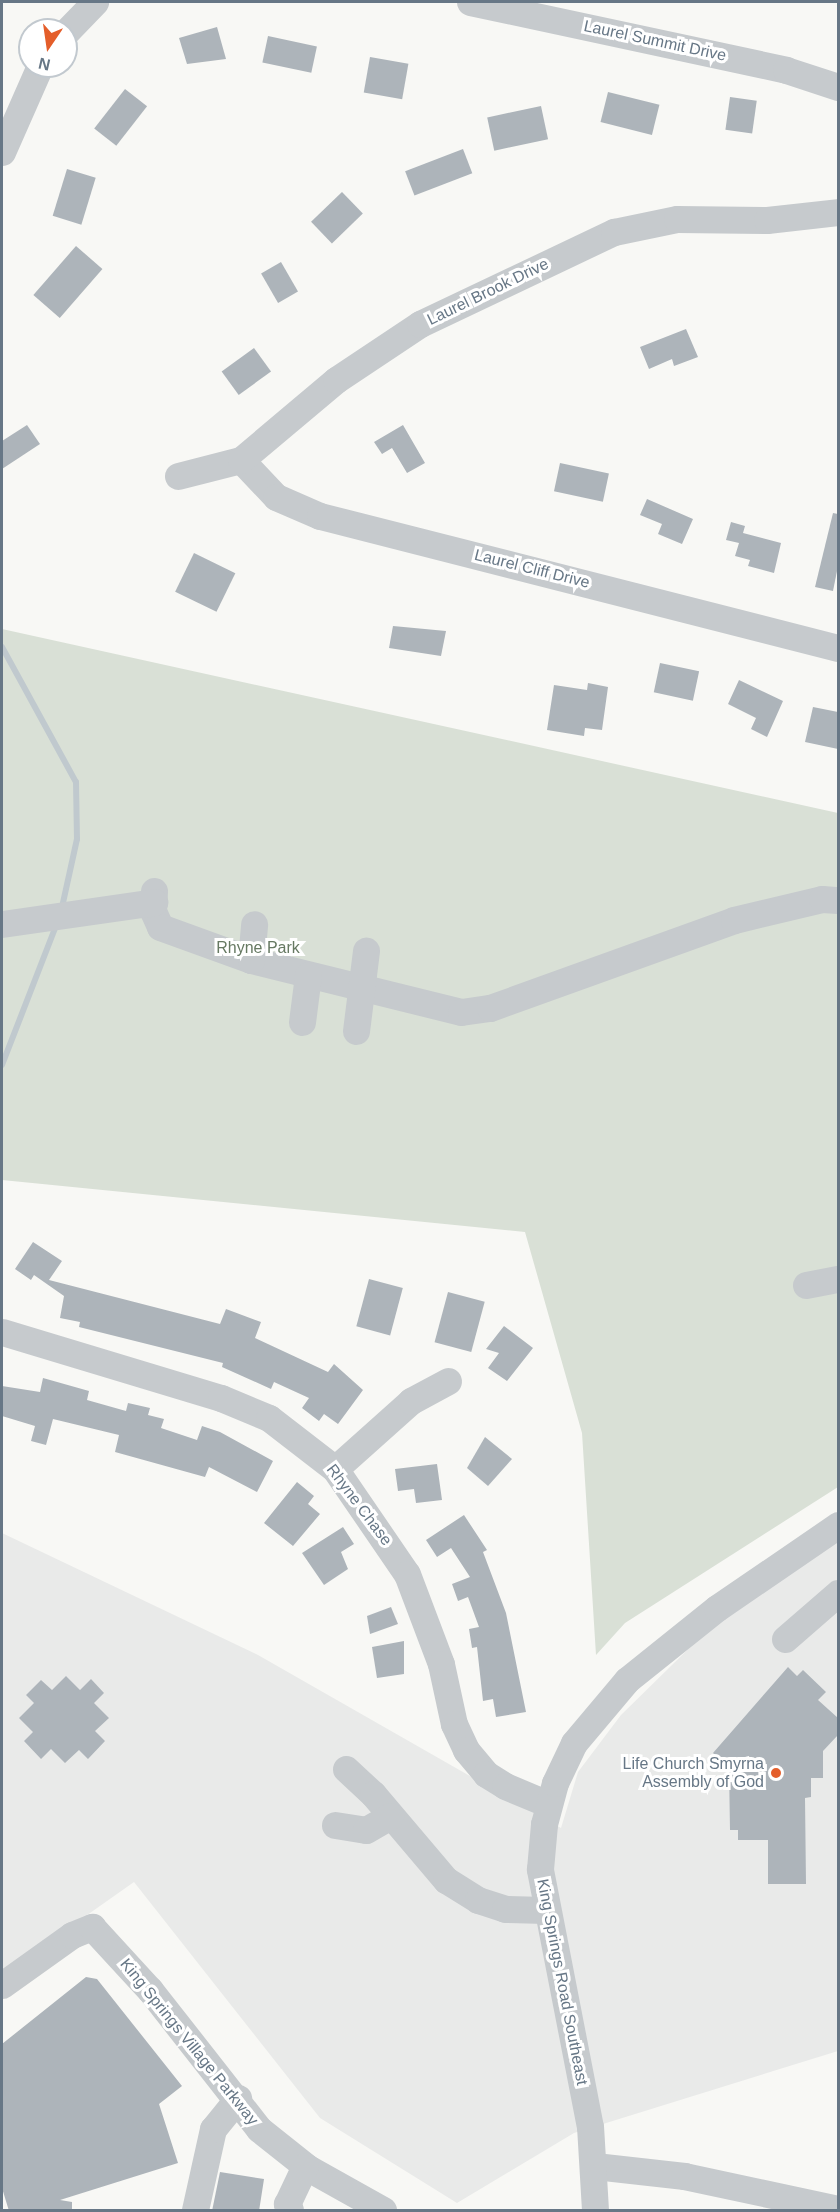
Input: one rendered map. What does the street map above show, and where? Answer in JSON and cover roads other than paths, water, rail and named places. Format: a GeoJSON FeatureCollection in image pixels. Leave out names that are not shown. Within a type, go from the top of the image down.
{"type":"FeatureCollection","features":[{"type":"Feature","properties":{"kind":"street"},"geometry":{"type":"LineString","coordinates":[[78,19],[93,2]]}},
{"type":"Feature","properties":{"kind":"street","name":"Laurel Summit Drive"},"geometry":{"type":"LineString","coordinates":[[470,2],[786,70],[838,87]]}},
{"type":"Feature","properties":{"kind":"street"},"geometry":{"type":"LineString","coordinates":[[2,152],[35,78]]}},
{"type":"Feature","properties":{"kind":"street","name":"Laurel Brook Drive"},"geometry":{"type":"LineString","coordinates":[[178,476],[241,460],[336,380],[420,324],[614,232],[677,219],[767,220],[838,212]]}},
{"type":"Feature","properties":{"kind":"street","name":"Laurel Cliff Drive"},"geometry":{"type":"LineString","coordinates":[[241,460],[276,497],[320,516],[838,648]]}},
{"type":"Feature","properties":{"kind":"street"},"geometry":{"type":"LineString","coordinates":[[2,924],[154,896],[160,927],[251,960],[462,1012],[490,1008],[734,920],[822,899],[838,900]]}},
{"type":"Feature","properties":{"kind":"street"},"geometry":{"type":"LineString","coordinates":[[251,960],[254,924]]}},
{"type":"Feature","properties":{"kind":"street"},"geometry":{"type":"LineString","coordinates":[[356,1031],[366,951]]}},
{"type":"Feature","properties":{"kind":"street"},"geometry":{"type":"LineString","coordinates":[[302,1022],[309,975]]}},
{"type":"Feature","properties":{"kind":"street"},"geometry":{"type":"LineString","coordinates":[[806,1285],[838,1279]]}},
{"type":"Feature","properties":{"kind":"street","name":"Rhyne Chase"},"geometry":{"type":"LineString","coordinates":[[2,1332],[221,1398],[269,1419],[335,1469],[407,1574],[441,1664],[462,1744],[486,1774],[548,1804]]}},
{"type":"Feature","properties":{"kind":"street"},"geometry":{"type":"LineString","coordinates":[[335,1469],[411,1401],[448,1381]]}},
{"type":"Feature","properties":{"kind":"street","name":"King Springs Road Southeast"},"geometry":{"type":"LineString","coordinates":[[596,2211],[595,2166],[584,2089],[545,1910],[541,1846],[548,1804],[574,1743],[627,1680],[717,1608],[838,1525]]}},
{"type":"Feature","properties":{"kind":"street"},"geometry":{"type":"LineString","coordinates":[[785,1639],[838,1593]]}},
{"type":"Feature","properties":{"kind":"street"},"geometry":{"type":"LineString","coordinates":[[346,1769],[446,1880],[478,1900],[505,1909],[545,1910]]}},
{"type":"Feature","properties":{"kind":"street"},"geometry":{"type":"LineString","coordinates":[[335,1825],[366,1830],[390,1816]]}},
{"type":"Feature","properties":{"kind":"street","name":"King Springs Village Parkway"},"geometry":{"type":"LineString","coordinates":[[2,1985],[72,1935],[92,1927],[238,2098],[259,2129],[305,2166],[381,2210]]}},
{"type":"Feature","properties":{"kind":"street"},"geometry":{"type":"LineString","coordinates":[[195,2211],[213,2129],[238,2098]]}},
{"type":"Feature","properties":{"kind":"street"},"geometry":{"type":"LineString","coordinates":[[290,2211],[287,2204],[305,2166]]}},
{"type":"Feature","properties":{"kind":"street"},"geometry":{"type":"LineString","coordinates":[[595,2166],[684,2176],[838,2209]]}},
{"type":"Feature","properties":{"kind":"waterway"},"geometry":{"type":"LineString","coordinates":[[2,647],[76,782],[77,839],[62,907]]}},
{"type":"Feature","properties":{"kind":"waterway"},"geometry":{"type":"LineString","coordinates":[[2,1065],[57,923]]}},
{"type":"Feature","properties":{"kind":"place","name":"Life Church Smyrna Assembly of God"},"geometry":{"type":"Point","coordinates":[776,1773]}},
{"type":"Feature","properties":{"kind":"park label","name":"Rhyne Park"},"geometry":{"type":"Point","coordinates":[258,948]}}]}
